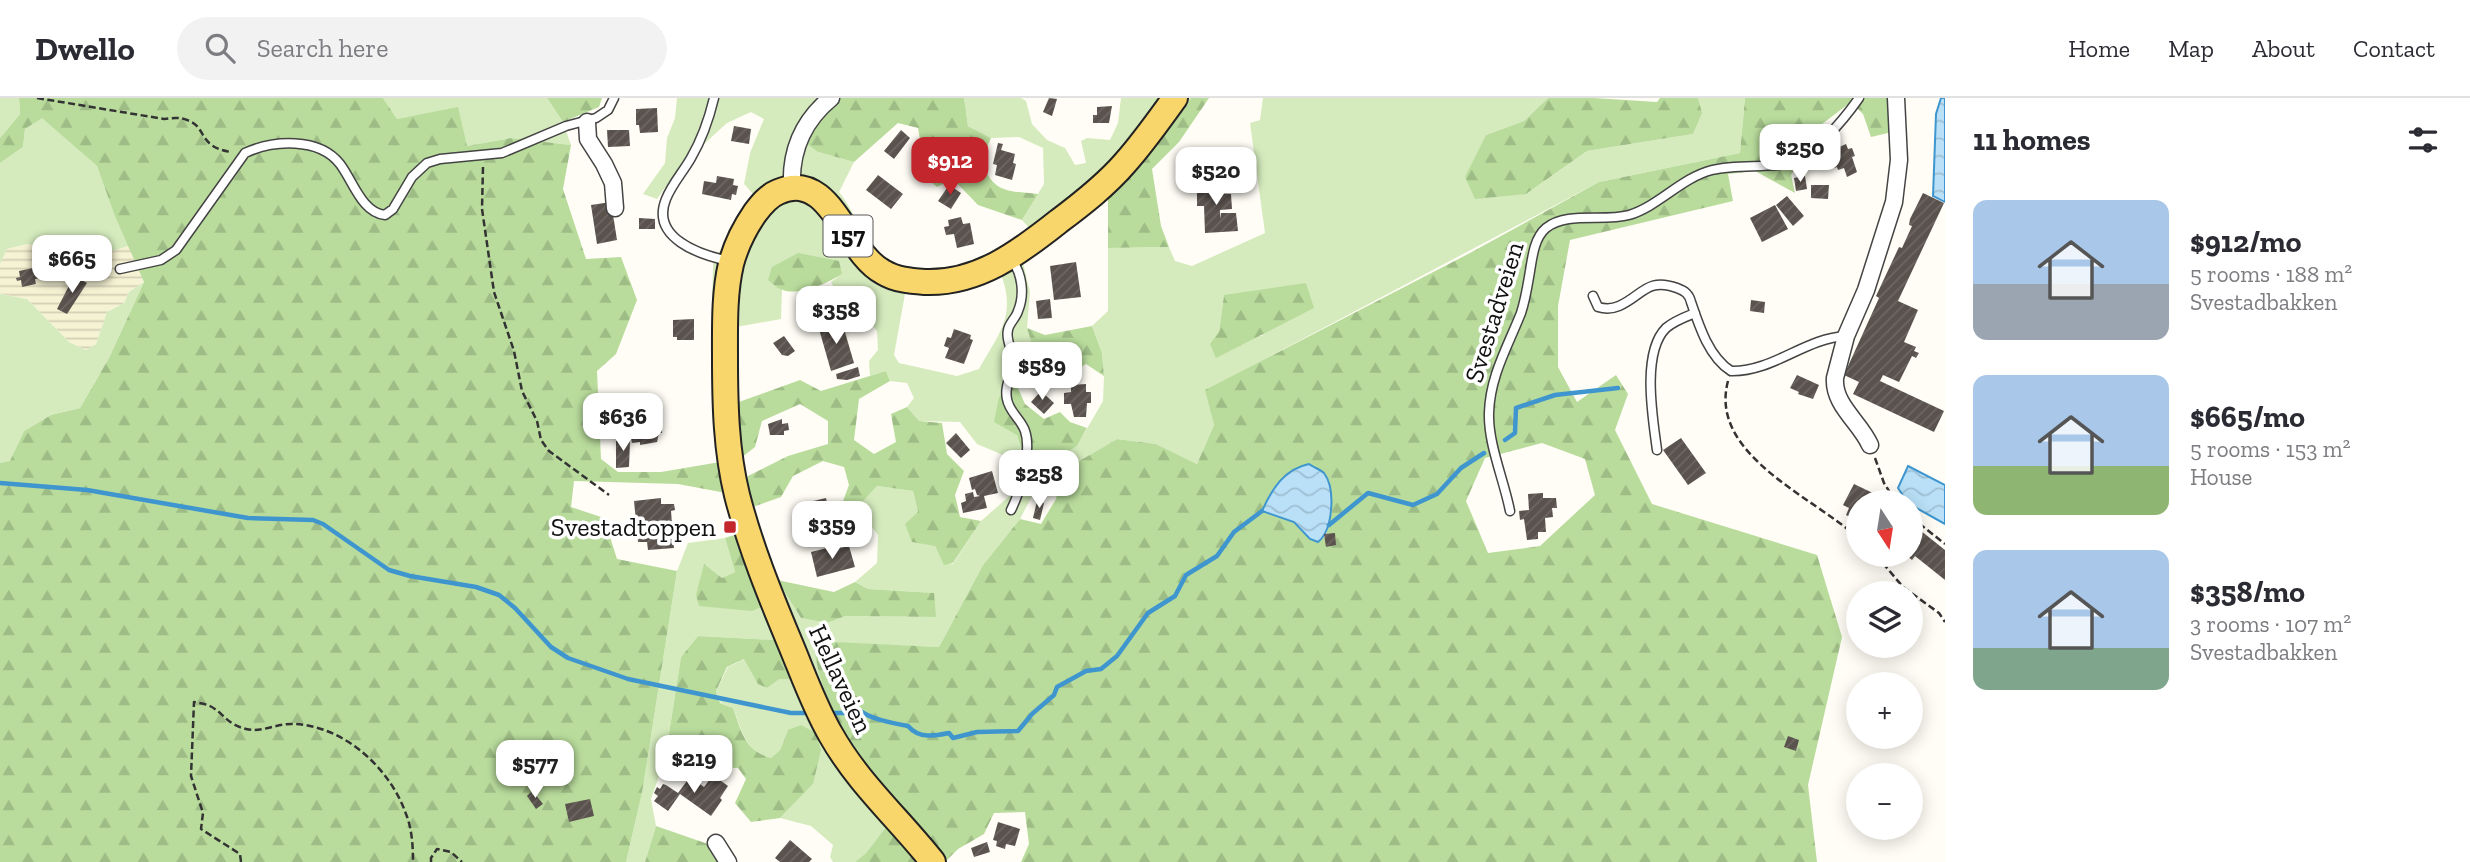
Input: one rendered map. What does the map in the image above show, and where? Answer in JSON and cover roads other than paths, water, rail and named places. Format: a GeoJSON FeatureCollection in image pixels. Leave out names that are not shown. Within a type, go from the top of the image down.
{"type":"FeatureCollection","features":[{"type":"Feature","properties":{"kind":"main road","name":"157"},"geometry":{"type":"LineString","coordinates":[[792,188],[803,189],[821,197],[830,206],[857,250],[867,261],[893,277],[914,281],[948,281],[969,276],[1010,257],[1102,187],[1140,146],[1175,98]]}},
{"type":"Feature","properties":{"kind":"main road","name":"Hellaveien"},"geometry":{"type":"LineString","coordinates":[[792,188],[780,190],[763,202],[743,232],[732,262],[726,309],[725,397],[730,457],[738,497],[771,597],[826,726],[854,771],[933,862]]}},
{"type":"Feature","properties":{"kind":"street"},"geometry":{"type":"LineString","coordinates":[[792,188],[791,168],[803,130],[812,115],[831,98]]}},
{"type":"Feature","properties":{"kind":"street"},"geometry":{"type":"LineString","coordinates":[[1870,444],[1861,427],[1841,402],[1834,384],[1846,336],[1866,290],[1894,202],[1899,160],[1896,98]]}},
{"type":"Feature","properties":{"kind":"street"},"geometry":{"type":"LineString","coordinates":[[587,122],[588,139],[613,183],[615,208]]}},
{"type":"Feature","properties":{"kind":"street"},"geometry":{"type":"LineString","coordinates":[[716,843],[728,862]]}},
{"type":"Feature","properties":{"kind":"lane"},"geometry":{"type":"LineString","coordinates":[[120,269],[161,260],[176,250],[245,153],[261,146],[286,142],[320,151],[340,163],[367,207],[385,215],[393,209],[412,177],[428,163],[440,159],[502,153],[566,126],[587,122],[608,110],[614,98]]}},
{"type":"Feature","properties":{"kind":"lane"},"geometry":{"type":"LineString","coordinates":[[714,98],[706,128],[691,159],[674,183],[662,211],[668,232],[685,245],[714,258],[732,262]]}},
{"type":"Feature","properties":{"kind":"lane","name":"Svestadveien"},"geometry":{"type":"LineString","coordinates":[[1510,511],[1489,423],[1490,401],[1498,366],[1525,302],[1536,244],[1542,232],[1560,221],[1616,218],[1634,213],[1692,178],[1710,171],[1732,167],[1783,165],[1799,160],[1859,98]]}},
{"type":"Feature","properties":{"kind":"lane"},"geometry":{"type":"LineString","coordinates":[[1010,257],[1019,272],[1021,287],[1019,310],[1008,329],[1008,342],[1013,359],[1006,395],[1009,408],[1023,426],[1027,438],[1022,482],[1011,510]]}},
{"type":"Feature","properties":{"kind":"lane"},"geometry":{"type":"LineString","coordinates":[[1593,296],[1598,307],[1607,309],[1618,306],[1647,287],[1666,285],[1687,293],[1716,356],[1731,371],[1758,368],[1822,340],[1846,336]]}},
{"type":"Feature","properties":{"kind":"lane"},"geometry":{"type":"LineString","coordinates":[[1657,450],[1650,390],[1651,367],[1664,330],[1677,320],[1695,313]]}},
{"type":"Feature","properties":{"kind":"water"},"geometry":{"type":"Polygon","coordinates":[[[1941,98],[1945,98],[1945,202],[1933,196],[1936,114],[1941,98]]]}},
{"type":"Feature","properties":{"kind":"water"},"geometry":{"type":"Polygon","coordinates":[[[1309,464],[1324,473],[1330,489],[1330,519],[1318,542],[1310,539],[1294,522],[1262,511],[1270,495],[1286,475],[1309,464]]]}},
{"type":"Feature","properties":{"kind":"water"},"geometry":{"type":"Polygon","coordinates":[[[1908,466],[1945,485],[1945,524],[1923,512],[1923,490],[1898,488],[1908,466]]]}},
{"type":"Feature","properties":{"kind":"waterway"},"geometry":{"type":"LineString","coordinates":[[1505,440],[1515,433],[1516,408],[1555,395],[1618,388]]}},
{"type":"Feature","properties":{"kind":"waterway"},"geometry":{"type":"LineString","coordinates":[[1329,525],[1368,493],[1413,505],[1437,494],[1461,468],[1484,453]]}},
{"type":"Feature","properties":{"kind":"waterway"},"geometry":{"type":"LineString","coordinates":[[0,483],[87,490],[248,518],[313,520],[323,524],[389,570],[476,587],[499,595],[515,608],[551,647],[568,658],[628,679],[791,713],[806,713]]}},
{"type":"Feature","properties":{"kind":"waterway"},"geometry":{"type":"LineString","coordinates":[[830,678],[847,700],[871,717],[908,726],[922,735],[949,733],[953,738],[977,732],[1018,731],[1032,714],[1054,695],[1057,687],[1086,671],[1101,669],[1117,656],[1148,613],[1175,596],[1186,575],[1217,556],[1234,532],[1262,511]]}},
{"type":"Feature","properties":{"kind":"waterway"},"geometry":{"type":"LineString","coordinates":[[833,713],[860,713]]}},
{"type":"Feature","properties":{"kind":"place","name":"Svestadtoppen"},"geometry":{"type":"Point","coordinates":[730,527]}}]}
